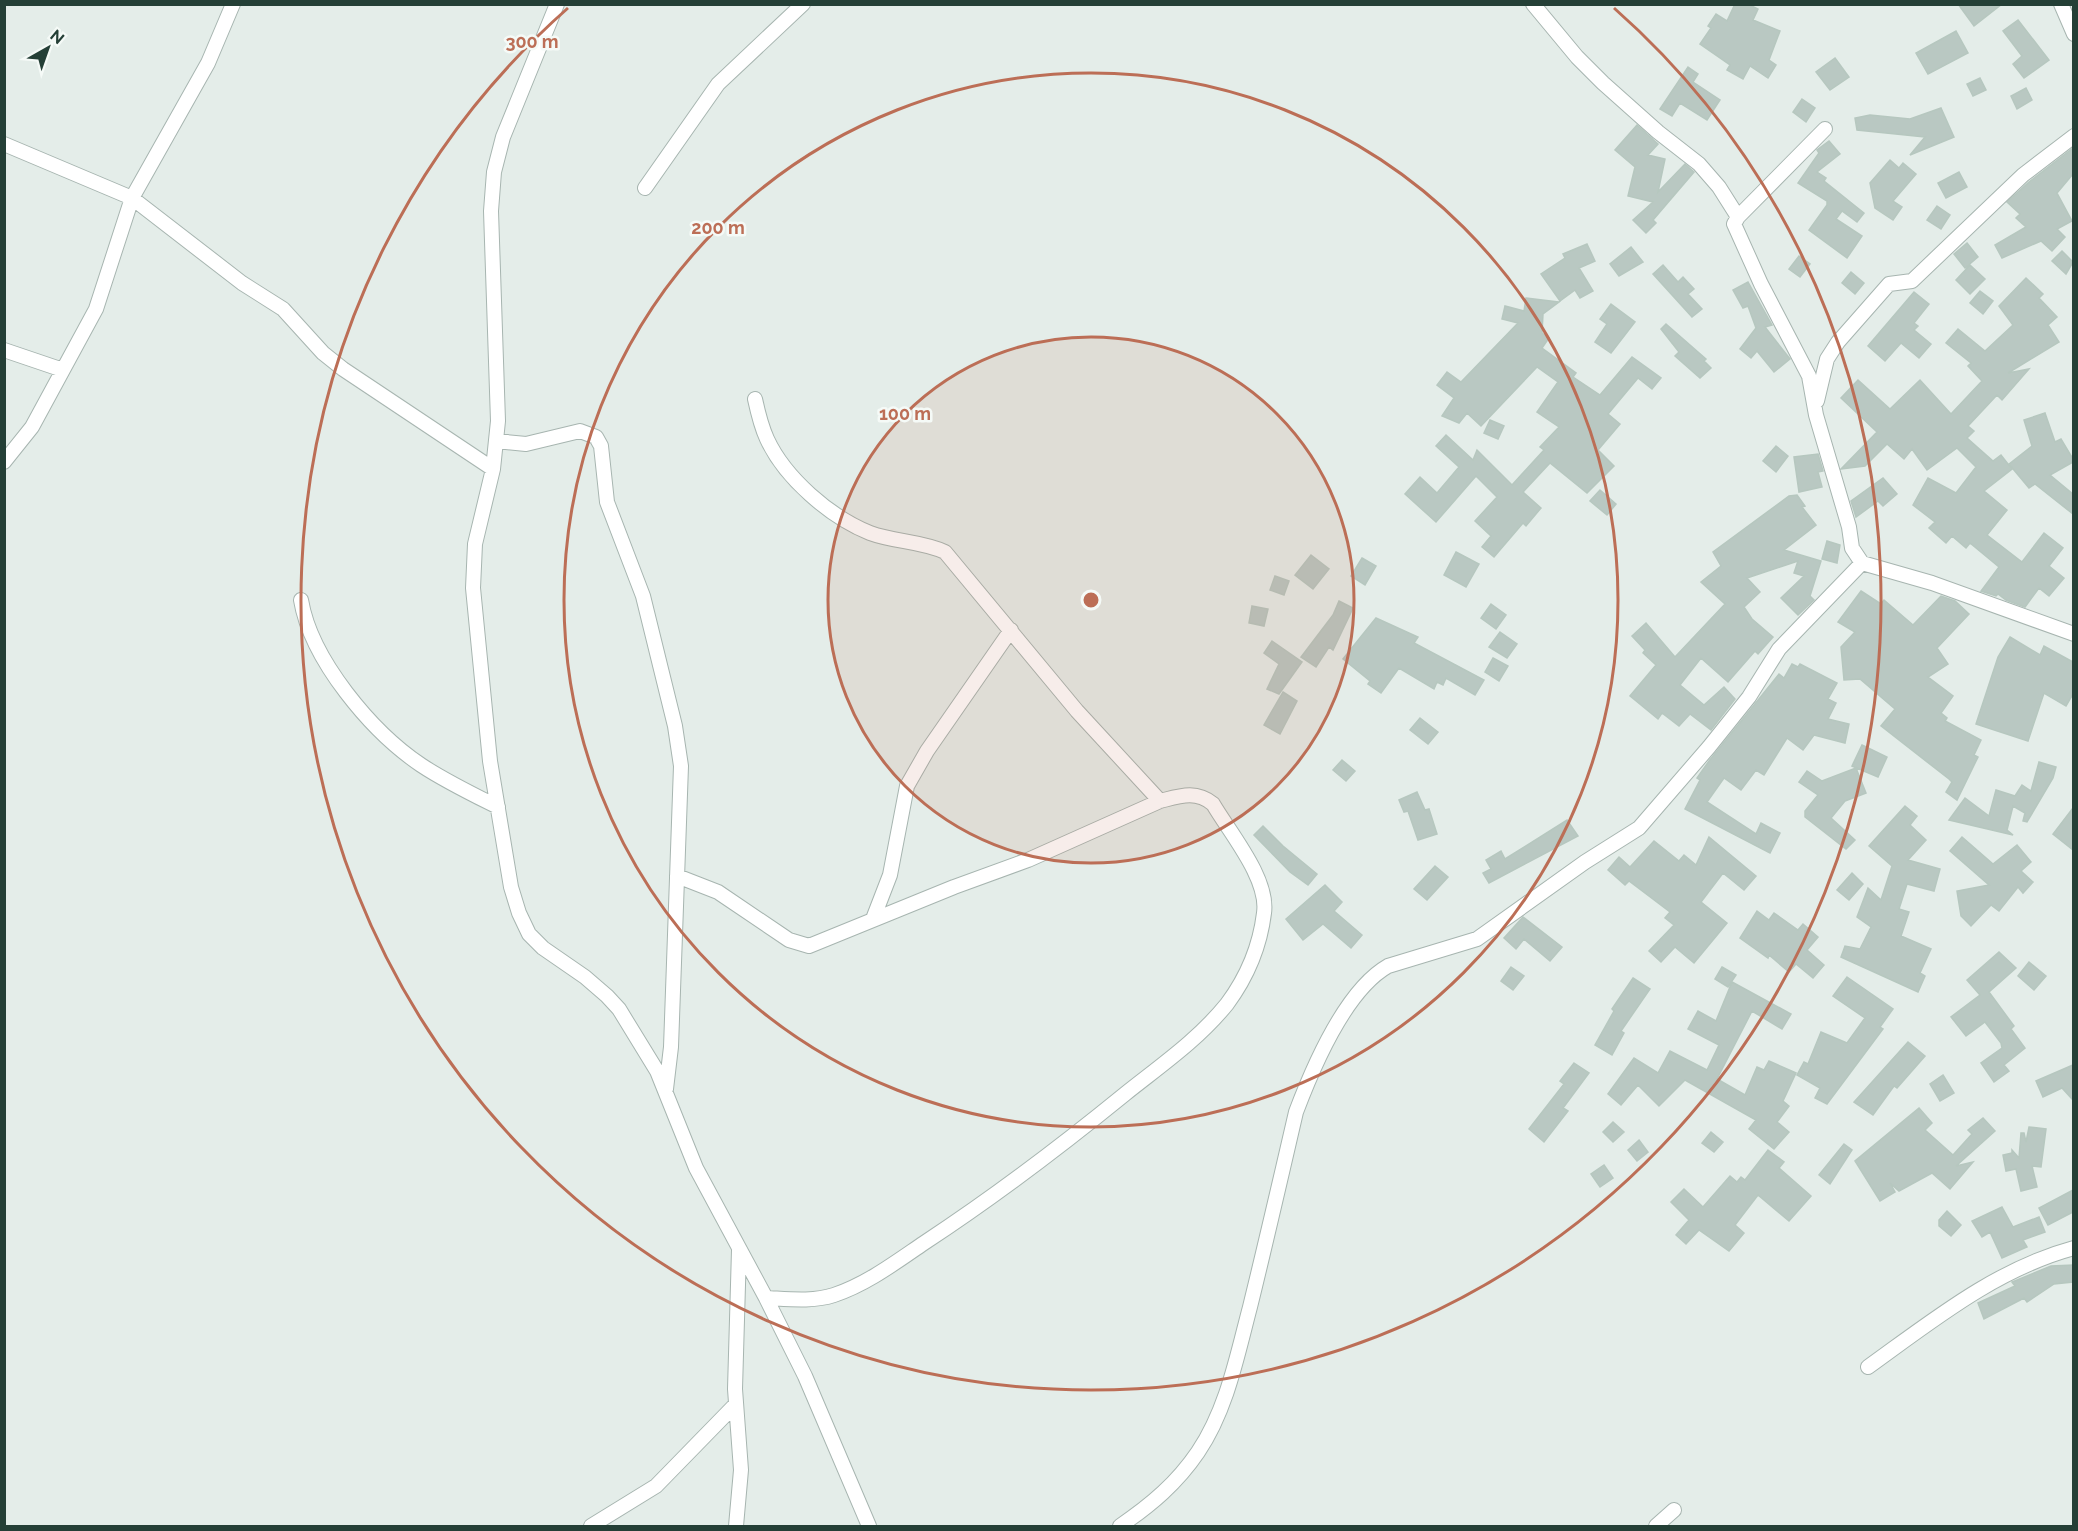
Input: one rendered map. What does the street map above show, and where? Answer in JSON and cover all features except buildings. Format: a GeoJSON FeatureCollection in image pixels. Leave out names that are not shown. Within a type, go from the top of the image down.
{"type":"FeatureCollection","features":[{"type":"Feature","properties":{"kind":"street"},"geometry":{"type":"LineString","coordinates":[[4,462],[32,427],[96,309],[132,198],[208,63],[233,4]]}},
{"type":"Feature","properties":{"kind":"street"},"geometry":{"type":"LineString","coordinates":[[557,4],[502,137],[494,172],[491,211],[498,421],[493,469],[475,544],[472,588],[490,761],[511,887],[519,913],[529,934],[543,948],[585,977],[619,1009],[657,1071],[696,1168],[766,1298],[830,1432],[869,1527]]}},
{"type":"Feature","properties":{"kind":"street"},"geometry":{"type":"LineString","coordinates":[[645,188],[718,84],[803,4]]}},
{"type":"Feature","properties":{"kind":"street"},"geometry":{"type":"LineString","coordinates":[[1533,4],[1577,57],[1603,83],[1642,119],[1699,164],[1719,187],[1738,217]]}},
{"type":"Feature","properties":{"kind":"street"},"geometry":{"type":"LineString","coordinates":[[2061,4],[2073,34]]}},
{"type":"Feature","properties":{"kind":"street"},"geometry":{"type":"LineString","coordinates":[[1825,129],[1738,217],[1734,224],[1809,376],[1816,415],[1849,527],[1852,548],[1862,563],[1932,583],[2073,634]]}},
{"type":"Feature","properties":{"kind":"street"},"geometry":{"type":"LineString","coordinates":[[1816,415],[1821,379],[1827,359],[1870,302],[1889,284],[1912,281],[2023,175],[2073,136]]}},
{"type":"Feature","properties":{"kind":"street"},"geometry":{"type":"LineString","coordinates":[[4,144],[132,198],[242,283],[283,309],[323,352],[343,369],[493,469]]}},
{"type":"Feature","properties":{"kind":"street"},"geometry":{"type":"LineString","coordinates":[[4,350],[63,370]]}},
{"type":"Feature","properties":{"kind":"street"},"geometry":{"type":"LineString","coordinates":[[755,399],[761,424],[784,467],[821,502],[871,533],[931,546],[945,552],[1077,711],[1160,801]]}},
{"type":"Feature","properties":{"kind":"street"},"geometry":{"type":"LineString","coordinates":[[496,441],[526,444],[580,431],[596,436],[601,446],[606,502],[640,585],[675,726],[681,766],[671,1047],[666,1091]]}},
{"type":"Feature","properties":{"kind":"street"},"geometry":{"type":"LineString","coordinates":[[1120,1527],[1164,1495],[1199,1451],[1214,1425],[1235,1364],[1296,1112],[1307,1082],[1357,992],[1376,973],[1388,966],[1461,945],[1486,934],[1585,862],[1639,828],[1710,747],[1749,696],[1779,649],[1862,563]]}},
{"type":"Feature","properties":{"kind":"street"},"geometry":{"type":"LineString","coordinates":[[301,600],[304,616],[326,663],[345,690],[372,721],[420,765],[498,807]]}},
{"type":"Feature","properties":{"kind":"street"},"geometry":{"type":"LineString","coordinates":[[873,919],[890,874],[907,786],[927,751],[1011,630]]}},
{"type":"Feature","properties":{"kind":"street"},"geometry":{"type":"LineString","coordinates":[[677,876],[718,892],[800,945],[820,943],[873,919],[1028,860],[1160,801],[1183,795],[1204,797],[1213,804],[1261,884],[1265,906],[1258,944],[1247,973],[1227,1004],[1191,1042],[1062,1145],[963,1218],[886,1268],[833,1296],[801,1299],[766,1298]]}},
{"type":"Feature","properties":{"kind":"street"},"geometry":{"type":"LineString","coordinates":[[1868,1367],[1968,1295],[2049,1254],[2073,1248]]}},
{"type":"Feature","properties":{"kind":"street"},"geometry":{"type":"LineString","coordinates":[[736,1527],[741,1470],[736,1404],[739,1249]]}},
{"type":"Feature","properties":{"kind":"street"},"geometry":{"type":"LineString","coordinates":[[591,1527],[656,1486],[736,1404]]}},
{"type":"Feature","properties":{"kind":"street"},"geometry":{"type":"LineString","coordinates":[[1656,1527],[1674,1510]]}}]}
